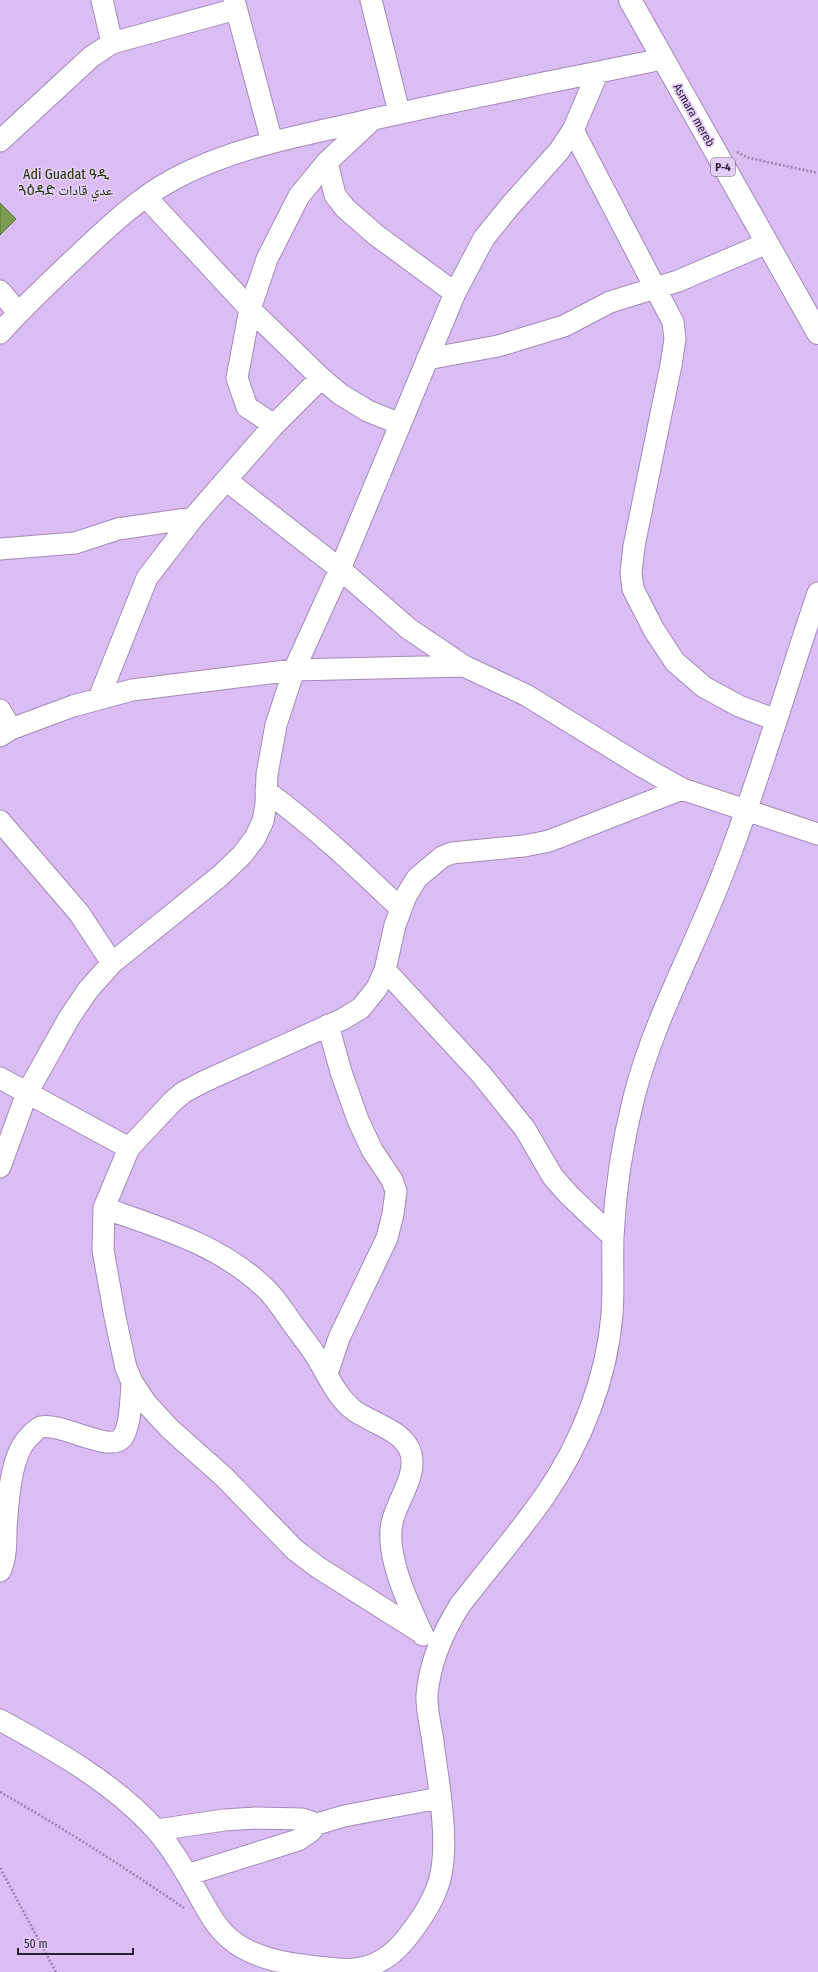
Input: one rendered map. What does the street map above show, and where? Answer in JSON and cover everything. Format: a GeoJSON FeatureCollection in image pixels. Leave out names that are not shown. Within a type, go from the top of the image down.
{"type":"FeatureCollection","features":[{"type":"Feature","properties":{"kind":"highway","name":"Asmara mereb"},"geometry":{"type":"LineString","coordinates":[[630,0],[818,333]]}},
{"type":"Feature","properties":{"kind":"street"},"geometry":{"type":"LineString","coordinates":[[102,0],[112,43]]}},
{"type":"Feature","properties":{"kind":"street"},"geometry":{"type":"LineString","coordinates":[[371,0],[399,112]]}},
{"type":"Feature","properties":{"kind":"street"},"geometry":{"type":"LineString","coordinates":[[0,141],[91,57],[112,43],[235,4],[272,142]]}},
{"type":"Feature","properties":{"kind":"street"},"geometry":{"type":"LineString","coordinates":[[0,333],[18,312],[101,234],[146,197],[173,180],[204,164],[272,142],[399,112],[662,59]]}},
{"type":"Feature","properties":{"kind":"street"},"geometry":{"type":"LineString","coordinates":[[0,1167],[27,1093],[69,1018],[88,990],[112,963],[199,893],[242,856],[255,838],[263,820],[266,804],[266,774],[276,724],[294,670],[340,569],[456,293],[484,238],[510,206],[559,151],[573,130],[598,72]]}},
{"type":"Feature","properties":{"kind":"street"},"geometry":{"type":"LineString","coordinates":[[274,425],[247,407],[241,396],[237,378],[250,309],[267,259],[299,196],[327,162],[374,119]]}},
{"type":"Feature","properties":{"kind":"street"},"geometry":{"type":"LineString","coordinates":[[573,130],[673,322],[675,338],[634,546],[631,573],[633,589],[654,630],[675,662],[704,687],[739,706],[776,720]]}},
{"type":"Feature","properties":{"kind":"street"},"geometry":{"type":"LineString","coordinates":[[327,162],[335,195],[345,208],[376,235],[456,293]]}},
{"type":"Feature","properties":{"kind":"street"},"geometry":{"type":"LineString","coordinates":[[146,197],[250,309],[320,378],[340,394],[368,411],[400,424]]}},
{"type":"Feature","properties":{"kind":"street"},"geometry":{"type":"LineString","coordinates":[[427,359],[498,346],[564,326],[610,302],[657,289],[767,243]]}},
{"type":"Feature","properties":{"kind":"street"},"geometry":{"type":"LineString","coordinates":[[0,291],[18,312]]}},
{"type":"Feature","properties":{"kind":"street"},"geometry":{"type":"LineString","coordinates":[[99,698],[146,578],[193,518],[226,480],[274,425],[320,378]]}},
{"type":"Feature","properties":{"kind":"street"},"geometry":{"type":"LineString","coordinates":[[226,480],[340,569],[410,629],[464,666],[526,695],[638,764],[682,789],[818,834]]}},
{"type":"Feature","properties":{"kind":"street"},"geometry":{"type":"LineString","coordinates":[[0,549],[75,543],[118,530],[193,518]]}},
{"type":"Feature","properties":{"kind":"street"},"geometry":{"type":"LineString","coordinates":[[0,1720],[84,1770],[123,1800],[156,1830],[187,1875],[215,1922],[229,1938],[246,1949],[266,1958],[343,1970],[376,1965],[396,1950],[418,1924],[438,1888],[443,1863],[442,1823],[427,1697],[430,1674],[450,1622],[460,1605],[545,1496],[567,1458],[592,1405],[605,1357],[612,1315],[613,1237],[616,1198],[634,1097],[660,1018],[725,870],[747,810],[818,593]]}},
{"type":"Feature","properties":{"kind":"street"},"geometry":{"type":"LineString","coordinates":[[0,710],[6,733],[99,698],[132,690],[294,670],[464,666]]}},
{"type":"Feature","properties":{"kind":"street"},"geometry":{"type":"LineString","coordinates":[[422,1633],[326,1572],[295,1550],[224,1477],[170,1429],[146,1403],[132,1382],[126,1368],[103,1250],[104,1208],[129,1148],[173,1101],[184,1092],[205,1081],[343,1019],[361,1008],[376,988],[385,970],[395,925],[406,896],[417,878],[432,864],[452,853],[524,846],[549,841],[682,789]]}},
{"type":"Feature","properties":{"kind":"street"},"geometry":{"type":"LineString","coordinates":[[266,791],[338,848],[401,909]]}},
{"type":"Feature","properties":{"kind":"street"},"geometry":{"type":"LineString","coordinates":[[0,821],[79,913],[112,963]]}},
{"type":"Feature","properties":{"kind":"street"},"geometry":{"type":"LineString","coordinates":[[385,970],[481,1074],[525,1129],[553,1177],[569,1195],[613,1237]]}},
{"type":"Feature","properties":{"kind":"street"},"geometry":{"type":"LineString","coordinates":[[326,1374],[338,1338],[387,1238],[393,1214],[396,1191],[392,1180],[372,1150],[358,1120],[341,1072],[328,1025]]}},
{"type":"Feature","properties":{"kind":"street"},"geometry":{"type":"LineString","coordinates":[[0,1078],[129,1148]]}},
{"type":"Feature","properties":{"kind":"street"},"geometry":{"type":"LineString","coordinates":[[104,1208],[188,1238],[227,1258],[266,1288],[314,1352],[339,1396],[352,1409],[386,1428],[407,1444],[412,1455],[411,1470],[392,1522],[390,1540],[397,1573],[422,1633],[435,1659]]}},
{"type":"Feature","properties":{"kind":"street"},"geometry":{"type":"LineString","coordinates":[[0,1571],[6,1547],[12,1473],[17,1453],[24,1443],[40,1427],[58,1427],[100,1441],[114,1443],[121,1439],[126,1430],[132,1382]]}},
{"type":"Feature","properties":{"kind":"street"},"geometry":{"type":"LineString","coordinates":[[187,1875],[298,1840],[317,1824],[344,1816],[439,1798]]}},
{"type":"Feature","properties":{"kind":"street"},"geometry":{"type":"LineString","coordinates":[[156,1830],[224,1820],[256,1818],[302,1819],[317,1824]]}},
{"type":"Feature","properties":{"kind":"path"},"geometry":{"type":"LineString","coordinates":[[732,149],[749,158],[818,173]]}},
{"type":"Feature","properties":{"kind":"path"},"geometry":{"type":"LineString","coordinates":[[0,1792],[43,1816],[125,1868],[190,1912]]}},
{"type":"Feature","properties":{"kind":"path"},"geometry":{"type":"LineString","coordinates":[[0,1868],[56,1972]]}},
{"type":"Feature","properties":{"kind":"building"},"geometry":{"type":"Polygon","coordinates":[[[0,203],[16,219],[0,235],[0,203]]]}},
{"type":"Feature","properties":{"kind":"district","name":"Adi Guadat ዓዲ ጓዕዳድ عدي قادات"},"geometry":{"type":"Point","coordinates":[66,182]}}]}
